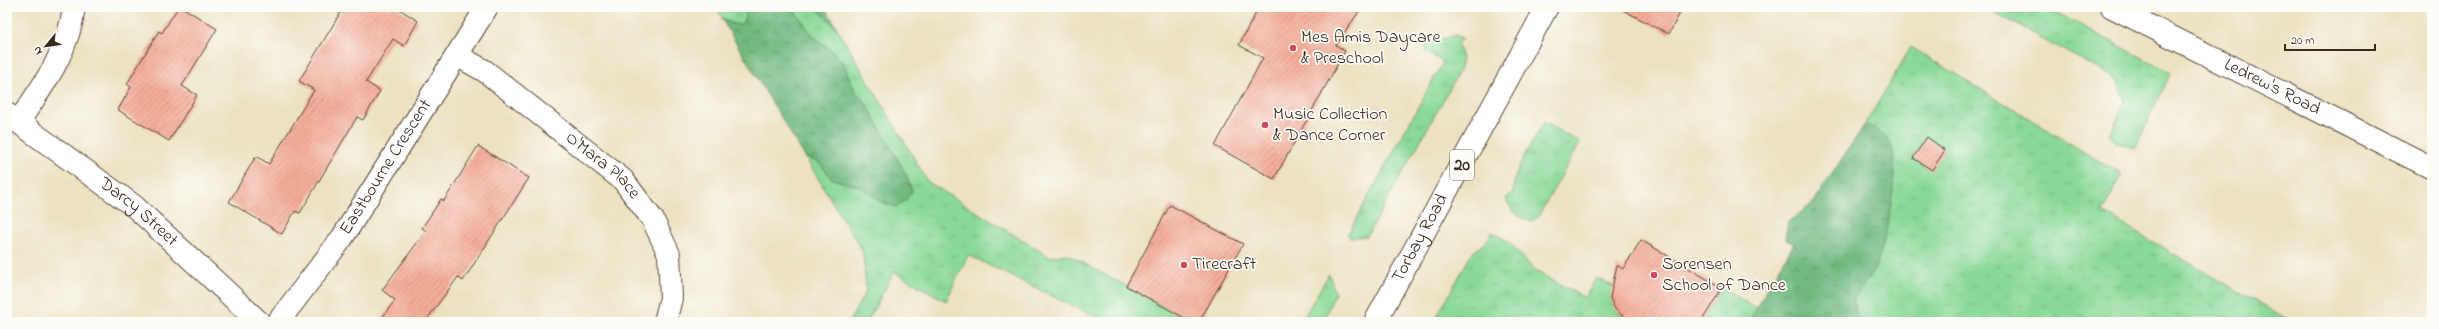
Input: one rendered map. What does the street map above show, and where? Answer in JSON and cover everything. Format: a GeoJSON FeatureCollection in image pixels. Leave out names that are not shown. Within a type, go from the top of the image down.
{"type":"FeatureCollection","features":[{"type":"Feature","properties":{"kind":"street"},"geometry":{"type":"LineString","coordinates":[[13,118],[53,71],[72,22],[74,7]]}},
{"type":"Feature","properties":{"kind":"street","name":"Eastbourne Crescent"},"geometry":{"type":"LineString","coordinates":[[278,322],[342,238],[488,7]]}},
{"type":"Feature","properties":{"kind":"street","name":"Torbay Road"},"geometry":{"type":"LineString","coordinates":[[1375,322],[1547,7]]}},
{"type":"Feature","properties":{"kind":"street","name":"Ledrew's Road"},"geometry":{"type":"LineString","coordinates":[[2112,7],[2432,168]]}},
{"type":"Feature","properties":{"kind":"street","name":"O'Mara Place"},"geometry":{"type":"LineString","coordinates":[[458,56],[485,71],[623,180],[653,220],[669,254],[671,298],[665,322]]}},
{"type":"Feature","properties":{"kind":"street","name":"Darcy Street"},"geometry":{"type":"LineString","coordinates":[[13,118],[134,206],[259,322]]}},
{"type":"Feature","properties":{"kind":"green space"},"geometry":{"type":"Polygon","coordinates":[[[716,7],[744,7],[746,15],[742,25],[726,20],[720,15],[716,7]]]}},
{"type":"Feature","properties":{"kind":"green space"},"geometry":{"type":"Polygon","coordinates":[[[744,7],[792,7],[813,36],[834,52],[843,63],[855,91],[867,105],[904,171],[912,191],[906,200],[896,207],[881,202],[861,187],[832,179],[820,163],[805,157],[721,18],[732,24],[741,25],[746,15],[744,7]]]}},
{"type":"Feature","properties":{"kind":"green space"},"geometry":{"type":"Polygon","coordinates":[[[792,7],[816,7],[838,30],[928,182],[1050,257],[1067,254],[1192,322],[1106,322],[968,255],[946,301],[894,272],[867,322],[849,322],[866,291],[863,252],[805,157],[820,163],[832,179],[861,187],[881,202],[912,190],[904,171],[867,105],[855,91],[843,63],[833,52],[813,36],[792,7]]]}},
{"type":"Feature","properties":{"kind":"green space"},"geometry":{"type":"Polygon","coordinates":[[[816,7],[825,7],[838,30],[816,7]]]}},
{"type":"Feature","properties":{"kind":"green space"},"geometry":{"type":"Polygon","coordinates":[[[1985,7],[2046,7],[2171,73],[2135,148],[2116,142],[2110,135],[2125,101],[2118,80],[1985,7]]]}},
{"type":"Feature","properties":{"kind":"green space"},"geometry":{"type":"Polygon","coordinates":[[[1456,35],[1463,39],[1457,42],[1462,59],[1459,72],[1367,236],[1350,238],[1348,234],[1443,62],[1426,52],[1426,46],[1428,43],[1456,35]]]}},
{"type":"Feature","properties":{"kind":"green space"},"geometry":{"type":"Polygon","coordinates":[[[1911,47],[2122,175],[2102,212],[2291,322],[1701,322],[1722,288],[1756,308],[1911,47]]]}},
{"type":"Feature","properties":{"kind":"green space"},"geometry":{"type":"Polygon","coordinates":[[[1544,122],[1580,143],[1538,217],[1531,222],[1516,213],[1507,202],[1506,198],[1513,194],[1516,175],[1544,122]]]}},
{"type":"Feature","properties":{"kind":"green space"},"geometry":{"type":"Polygon","coordinates":[[[1865,124],[1883,134],[1889,142],[1893,152],[1894,177],[1890,210],[1880,256],[1874,270],[1854,299],[1856,314],[1864,322],[1748,322],[1794,244],[1785,239],[1788,222],[1812,204],[1865,124]]]}},
{"type":"Feature","properties":{"kind":"green space"},"geometry":{"type":"Polygon","coordinates":[[[1492,232],[1509,242],[1535,271],[1585,298],[1596,278],[1613,286],[1612,298],[1615,308],[1622,316],[1633,322],[1434,322],[1472,253],[1487,241],[1492,232]]]}},
{"type":"Feature","properties":{"kind":"green space"},"geometry":{"type":"Polygon","coordinates":[[[1329,274],[1335,293],[1323,322],[1301,322],[1329,274]]]}},
{"type":"Feature","properties":{"kind":"building"},"geometry":{"type":"Polygon","coordinates":[[[178,7],[182,7],[217,29],[182,86],[197,95],[169,141],[118,110],[131,87],[127,84],[159,31],[162,33],[178,7]]]}},
{"type":"Feature","properties":{"kind":"building"},"geometry":{"type":"Polygon","coordinates":[[[344,7],[396,7],[418,21],[404,46],[393,39],[366,82],[380,91],[363,120],[357,117],[300,213],[295,211],[282,234],[229,202],[256,156],[269,164],[314,90],[299,81],[344,7]]]}},
{"type":"Feature","properties":{"kind":"building"},"geometry":{"type":"Polygon","coordinates":[[[1259,7],[1362,7],[1336,45],[1345,51],[1274,179],[1215,146],[1263,58],[1239,45],[1259,7]]]}},
{"type":"Feature","properties":{"kind":"building"},"geometry":{"type":"Polygon","coordinates":[[[1617,7],[1683,7],[1669,34],[1617,7]]]}},
{"type":"Feature","properties":{"kind":"building"},"geometry":{"type":"Polygon","coordinates":[[[1927,137],[1945,150],[1932,170],[1913,158],[1927,137]]]}},
{"type":"Feature","properties":{"kind":"building"},"geometry":{"type":"Polygon","coordinates":[[[478,146],[529,178],[463,281],[458,277],[425,322],[379,322],[395,300],[382,290],[426,231],[422,228],[441,199],[444,201],[478,146]]]}},
{"type":"Feature","properties":{"kind":"building","name":"Tirecraft"},"geometry":{"type":"Polygon","coordinates":[[[1170,205],[1243,244],[1199,322],[1192,322],[1126,286],[1170,205]]]}},
{"type":"Feature","properties":{"kind":"building","name":"Sorensen School of Dance"},"geometry":{"type":"Polygon","coordinates":[[[1641,240],[1722,288],[1701,322],[1633,322],[1626,319],[1615,309],[1610,298],[1617,265],[1623,269],[1641,240]]]}},
{"type":"Feature","properties":{"kind":"place","name":"Mes Amis Daycare & Preschool"},"geometry":{"type":"Point","coordinates":[1293,48]}},
{"type":"Feature","properties":{"kind":"place","name":"Music Collection & Dance Corner"},"geometry":{"type":"Point","coordinates":[1265,125]}},
{"type":"Feature","properties":{"kind":"place","name":"Tirecraft"},"geometry":{"type":"Point","coordinates":[1184,265]}},
{"type":"Feature","properties":{"kind":"place","name":"Sorensen School of Dance"},"geometry":{"type":"Point","coordinates":[1654,275]}}]}
